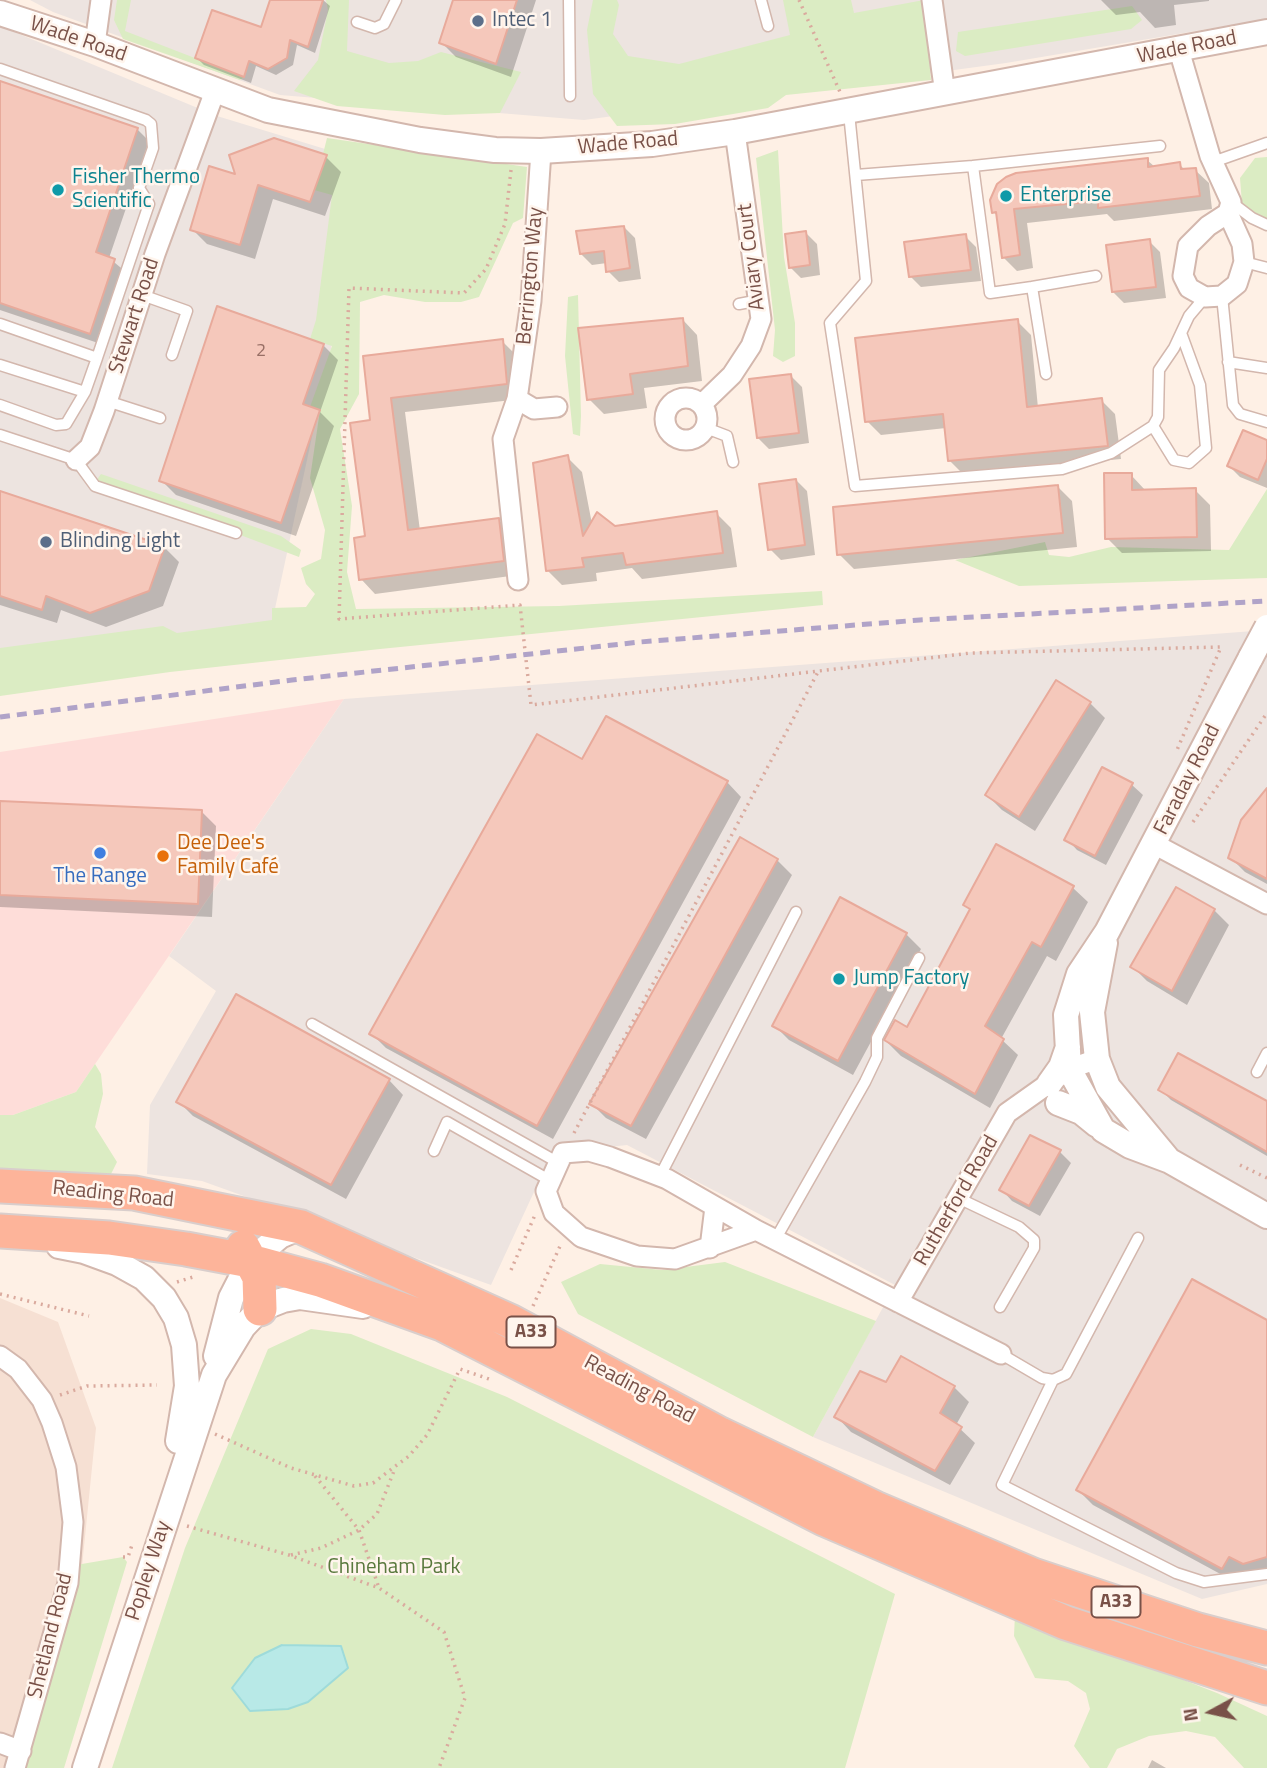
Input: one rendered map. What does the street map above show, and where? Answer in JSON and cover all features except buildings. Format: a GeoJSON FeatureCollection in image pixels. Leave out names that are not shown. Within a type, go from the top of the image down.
{"type":"FeatureCollection","features":[{"type":"Feature","properties":{"kind":"highway","name":"Reading Road"},"geometry":{"type":"LineString","coordinates":[[0,1186],[134,1194],[226,1209],[301,1227],[510,1321],[720,1434],[875,1508],[1033,1575],[1198,1630],[1267,1648]]}},
{"type":"Feature","properties":{"kind":"highway"},"geometry":{"type":"LineString","coordinates":[[0,1201],[119,1209],[221,1231],[237,1240],[259,1277],[260,1309]]}},
{"type":"Feature","properties":{"kind":"highway","name":"Reading Road"},"geometry":{"type":"LineString","coordinates":[[0,1231],[109,1238],[250,1261],[320,1280],[442,1324],[824,1519],[1066,1623],[1267,1689]]}},
{"type":"Feature","properties":{"kind":"street"},"geometry":{"type":"LineString","coordinates":[[95,44],[101,0]]}},
{"type":"Feature","properties":{"kind":"street"},"geometry":{"type":"LineString","coordinates":[[932,0],[945,94]]}},
{"type":"Feature","properties":{"kind":"street","name":"Wade Road"},"geometry":{"type":"LineString","coordinates":[[0,13],[95,44],[268,110],[337,126],[483,148],[541,151],[652,144],[736,132],[849,113],[1267,32]]}},
{"type":"Feature","properties":{"kind":"street"},"geometry":{"type":"LineString","coordinates":[[1179,50],[1213,162],[1229,207],[1242,244],[1244,262],[1237,284],[1213,297],[1189,288],[1184,276],[1188,246],[1229,207]]}},
{"type":"Feature","properties":{"kind":"street","name":"Stewart Road"},"geometry":{"type":"LineString","coordinates":[[76,460],[90,447],[215,91]]}},
{"type":"Feature","properties":{"kind":"street","name":"Aviary Court"},"geometry":{"type":"LineString","coordinates":[[702,404],[732,375],[751,346],[761,319],[736,132]]}},
{"type":"Feature","properties":{"kind":"street","name":"Berrington Way"},"geometry":{"type":"LineString","coordinates":[[518,580],[502,439],[517,400],[531,301],[541,151]]}},
{"type":"Feature","properties":{"kind":"street"},"geometry":{"type":"LineString","coordinates":[[689,398],[702,404],[708,421],[706,428],[701,435],[684,441],[669,433],[665,421],[667,409],[675,401],[689,398]]}},
{"type":"Feature","properties":{"kind":"street"},"geometry":{"type":"LineString","coordinates":[[517,400],[534,409],[557,407]]}},
{"type":"Feature","properties":{"kind":"street","name":"Faraday Road"},"geometry":{"type":"LineString","coordinates":[[1267,627],[1107,932],[1079,974],[1066,1015],[1061,1076],[1083,1099],[1102,1130],[1130,1146],[1170,1161],[1267,1216]]}},
{"type":"Feature","properties":{"kind":"street"},"geometry":{"type":"LineString","coordinates":[[1154,844],[1267,904]]}},
{"type":"Feature","properties":{"kind":"street","name":"Faraday Road"},"geometry":{"type":"LineString","coordinates":[[1107,932],[1092,1012],[1097,1059],[1108,1087],[1170,1161]]}},
{"type":"Feature","properties":{"kind":"street","name":"Rutherford Road"},"geometry":{"type":"LineString","coordinates":[[898,1302],[1006,1113],[1061,1076],[1097,1059]]}},
{"type":"Feature","properties":{"kind":"street"},"geometry":{"type":"LineString","coordinates":[[1061,1076],[1081,1112],[1102,1130]]}},
{"type":"Feature","properties":{"kind":"street"},"geometry":{"type":"LineString","coordinates":[[1083,1099],[1108,1087]]}},
{"type":"Feature","properties":{"kind":"street"},"geometry":{"type":"LineString","coordinates":[[756,1230],[675,1259],[637,1256],[581,1237],[554,1213],[549,1186],[561,1158],[589,1151],[660,1176],[775,1240],[1002,1354]]}},
{"type":"Feature","properties":{"kind":"street"},"geometry":{"type":"LineString","coordinates":[[710,1248],[715,1207]]}},
{"type":"Feature","properties":{"kind":"street","name":"Popley Way"},"geometry":{"type":"LineString","coordinates":[[85,1768],[176,1519],[231,1298],[250,1261],[280,1236],[301,1227]]}},
{"type":"Feature","properties":{"kind":"street"},"geometry":{"type":"LineString","coordinates":[[0,1231],[84,1251],[117,1263],[144,1278],[164,1298],[176,1318],[184,1345],[187,1386],[183,1425],[165,1493],[176,1519]]}},
{"type":"Feature","properties":{"kind":"street"},"geometry":{"type":"LineString","coordinates":[[260,1309],[300,1297],[353,1304],[442,1324]]}},
{"type":"Feature","properties":{"kind":"street","name":"Popley Way"},"geometry":{"type":"LineString","coordinates":[[214,1375],[243,1327],[260,1309]]}},
{"type":"Feature","properties":{"kind":"street","name":"Shetland Road"},"geometry":{"type":"LineString","coordinates":[[0,1356],[18,1369],[42,1400],[66,1467],[73,1522],[68,1583],[18,1760]]}},
{"type":"Feature","properties":{"kind":"street"},"geometry":{"type":"LineString","coordinates":[[0,1743],[18,1760]]}},
{"type":"Feature","properties":{"kind":"lane"},"geometry":{"type":"LineString","coordinates":[[357,22],[375,28],[384,23],[396,0]]}},
{"type":"Feature","properties":{"kind":"lane"},"geometry":{"type":"LineString","coordinates":[[569,0],[570,96]]}},
{"type":"Feature","properties":{"kind":"lane"},"geometry":{"type":"LineString","coordinates":[[761,0],[768,26]]}},
{"type":"Feature","properties":{"kind":"lane"},"geometry":{"type":"LineString","coordinates":[[0,69],[151,124],[153,148],[139,188],[149,204],[85,392],[66,424],[56,425],[0,405]]}},
{"type":"Feature","properties":{"kind":"lane"},"geometry":{"type":"LineString","coordinates":[[849,113],[866,281],[830,323],[855,486],[1062,469],[1111,453],[1153,426],[1158,418],[1159,370],[1189,316],[1213,297],[1228,362],[1233,405],[1240,414],[1267,422]]}},
{"type":"Feature","properties":{"kind":"lane"},"geometry":{"type":"LineString","coordinates":[[1213,162],[1267,143]]}},
{"type":"Feature","properties":{"kind":"lane"},"geometry":{"type":"LineString","coordinates":[[856,175],[973,166],[1160,146]]}},
{"type":"Feature","properties":{"kind":"lane"},"geometry":{"type":"LineString","coordinates":[[973,166],[990,293],[1096,276]]}},
{"type":"Feature","properties":{"kind":"lane"},"geometry":{"type":"LineString","coordinates":[[1229,207],[1267,225]]}},
{"type":"Feature","properties":{"kind":"lane"},"geometry":{"type":"LineString","coordinates":[[1244,262],[1267,268]]}},
{"type":"Feature","properties":{"kind":"lane"},"geometry":{"type":"LineString","coordinates":[[1032,287],[1046,374]]}},
{"type":"Feature","properties":{"kind":"lane"},"geometry":{"type":"LineString","coordinates":[[142,295],[187,311],[172,355]]}},
{"type":"Feature","properties":{"kind":"lane"},"geometry":{"type":"LineString","coordinates":[[739,304],[760,300]]}},
{"type":"Feature","properties":{"kind":"lane"},"geometry":{"type":"LineString","coordinates":[[0,324],[97,358]]}},
{"type":"Feature","properties":{"kind":"lane"},"geometry":{"type":"LineString","coordinates":[[1153,426],[1174,460],[1189,463],[1206,448],[1200,384],[1181,333]]}},
{"type":"Feature","properties":{"kind":"lane"},"geometry":{"type":"LineString","coordinates":[[1228,362],[1267,368]]}},
{"type":"Feature","properties":{"kind":"lane"},"geometry":{"type":"LineString","coordinates":[[0,365],[85,392]]}},
{"type":"Feature","properties":{"kind":"lane"},"geometry":{"type":"LineString","coordinates":[[107,401],[160,418]]}},
{"type":"Feature","properties":{"kind":"lane"},"geometry":{"type":"LineString","coordinates":[[706,428],[727,436],[733,462]]}},
{"type":"Feature","properties":{"kind":"lane"},"geometry":{"type":"LineString","coordinates":[[0,435],[76,460],[95,486],[236,533]]}},
{"type":"Feature","properties":{"kind":"lane"},"geometry":{"type":"LineString","coordinates":[[660,1176],[796,912]]}},
{"type":"Feature","properties":{"kind":"lane"},"geometry":{"type":"LineString","coordinates":[[775,1240],[877,1057],[877,1038],[919,958]]}},
{"type":"Feature","properties":{"kind":"lane"},"geometry":{"type":"LineString","coordinates":[[312,1024],[561,1158]]}},
{"type":"Feature","properties":{"kind":"lane"},"geometry":{"type":"LineString","coordinates":[[1257,1072],[1267,1053]]}},
{"type":"Feature","properties":{"kind":"lane"},"geometry":{"type":"LineString","coordinates":[[434,1151],[447,1122],[549,1186]]}},
{"type":"Feature","properties":{"kind":"lane"},"geometry":{"type":"LineString","coordinates":[[958,1198],[1019,1227],[1034,1240],[1034,1248],[1000,1307]]}},
{"type":"Feature","properties":{"kind":"lane"},"geometry":{"type":"LineString","coordinates":[[1002,1354],[1042,1378],[1053,1380],[1066,1374],[1138,1238]]}},
{"type":"Feature","properties":{"kind":"lane"},"geometry":{"type":"LineString","coordinates":[[1053,1380],[1002,1485],[1185,1576],[1204,1582],[1267,1574]]}},
{"type":"Feature","properties":{"kind":"path"},"geometry":{"type":"LineString","coordinates":[[799,0],[849,113]]}},
{"type":"Feature","properties":{"kind":"path"},"geometry":{"type":"LineString","coordinates":[[511,167],[505,224],[486,268],[464,293],[349,288],[339,619],[520,605],[531,705],[971,653],[1221,647],[1174,761]]}},
{"type":"Feature","properties":{"kind":"path"},"geometry":{"type":"LineString","coordinates":[[561,1158],[819,670]]}},
{"type":"Feature","properties":{"kind":"path"},"geometry":{"type":"LineString","coordinates":[[1193,822],[1267,713]]}},
{"type":"Feature","properties":{"kind":"path"},"geometry":{"type":"LineString","coordinates":[[1240,1165],[1267,1178]]}},
{"type":"Feature","properties":{"kind":"path"},"geometry":{"type":"LineString","coordinates":[[511,1270],[549,1186]]}},
{"type":"Feature","properties":{"kind":"path"},"geometry":{"type":"LineString","coordinates":[[543,1312],[533,1306],[562,1242],[556,1233]]}},
{"type":"Feature","properties":{"kind":"path"},"geometry":{"type":"LineString","coordinates":[[171,1285],[201,1278]]}},
{"type":"Feature","properties":{"kind":"path"},"geometry":{"type":"LineString","coordinates":[[0,1294],[89,1316]]}},
{"type":"Feature","properties":{"kind":"path"},"geometry":{"type":"LineString","coordinates":[[221,1436],[291,1468],[354,1486],[373,1483],[394,1469],[427,1435],[460,1370],[489,1379],[497,1368]]}},
{"type":"Feature","properties":{"kind":"path"},"geometry":{"type":"LineString","coordinates":[[62,1407],[59,1396],[87,1386],[157,1385]]}},
{"type":"Feature","properties":{"kind":"path"},"geometry":{"type":"LineString","coordinates":[[289,1555],[321,1548],[359,1530],[377,1514],[394,1469]]}},
{"type":"Feature","properties":{"kind":"path"},"geometry":{"type":"LineString","coordinates":[[314,1475],[359,1530],[379,1588]]}},
{"type":"Feature","properties":{"kind":"path"},"geometry":{"type":"LineString","coordinates":[[176,1519],[289,1555],[379,1588],[444,1632],[466,1698],[439,1768]]}},
{"type":"Feature","properties":{"kind":"path"},"geometry":{"type":"LineString","coordinates":[[122,1557],[128,1557],[133,1542]]}},
{"type":"Feature","properties":{"kind":"shaded area"},"geometry":{"type":"Polygon","coordinates":[[[30,0],[1267,0],[1267,19],[1006,63],[584,120],[280,95],[53,12],[30,0]]]}},
{"type":"Feature","properties":{"kind":"shaded area"},"geometry":{"type":"Polygon","coordinates":[[[0,26],[217,116],[371,163],[268,641],[0,680],[0,26]]]}},
{"type":"Feature","properties":{"kind":"shaded area"},"geometry":{"type":"Polygon","coordinates":[[[1267,630],[1267,1584],[1202,1599],[813,1437],[895,1285],[627,1145],[552,1153],[491,1285],[202,1181],[147,1174],[150,1105],[216,991],[169,956],[344,699],[1267,630]]]}},
{"type":"Feature","properties":{"kind":"shaded area"},"geometry":{"type":"Polygon","coordinates":[[[344,699],[76,1092],[13,1115],[0,1115],[0,752],[344,699]]]}},
{"type":"Feature","properties":{"kind":"shaded area"},"geometry":{"type":"Polygon","coordinates":[[[0,1298],[58,1322],[96,1428],[80,1586],[32,1768],[0,1768],[0,1298]]]}},
{"type":"Feature","properties":{"kind":"green space"},"geometry":{"type":"Polygon","coordinates":[[[117,0],[131,0],[125,31],[244,77],[240,80],[123,39],[114,20],[117,0]]]}},
{"type":"Feature","properties":{"kind":"green space"},"geometry":{"type":"Polygon","coordinates":[[[326,0],[349,0],[347,51],[389,63],[418,61],[441,52],[521,72],[500,113],[445,115],[337,106],[294,91],[318,60],[328,10],[326,0]]]}},
{"type":"Feature","properties":{"kind":"green space"},"geometry":{"type":"Polygon","coordinates":[[[593,0],[617,0],[619,5],[613,34],[628,56],[679,64],[790,35],[783,0],[851,0],[854,13],[924,0],[931,80],[786,95],[768,108],[675,124],[617,126],[593,94],[587,30],[593,0]]]}},
{"type":"Feature","properties":{"kind":"green space"},"geometry":{"type":"Polygon","coordinates":[[[1132,6],[1142,20],[1131,29],[965,56],[956,51],[958,32],[1132,6]]]}},
{"type":"Feature","properties":{"kind":"green space"},"geometry":{"type":"Polygon","coordinates":[[[327,138],[527,167],[523,218],[513,223],[479,297],[461,302],[425,302],[384,295],[360,302],[359,394],[340,429],[352,506],[347,572],[356,609],[559,606],[822,591],[823,605],[170,672],[0,696],[0,648],[163,626],[177,633],[272,620],[272,608],[306,607],[315,594],[306,584],[301,568],[321,559],[325,530],[310,478],[320,410],[310,407],[332,346],[310,339],[316,320],[332,195],[314,190],[327,138]]]}},
{"type":"Feature","properties":{"kind":"green space"},"geometry":{"type":"Polygon","coordinates":[[[778,150],[784,257],[795,323],[795,356],[783,362],[773,356],[775,330],[756,158],[778,150]]]}},
{"type":"Feature","properties":{"kind":"green space"},"geometry":{"type":"Polygon","coordinates":[[[1267,157],[1267,231],[1243,217],[1240,178],[1255,158],[1267,157]]]}},
{"type":"Feature","properties":{"kind":"green space"},"geometry":{"type":"Polygon","coordinates":[[[578,295],[580,436],[573,434],[565,356],[568,297],[578,295]]]}},
{"type":"Feature","properties":{"kind":"green space"},"geometry":{"type":"Polygon","coordinates":[[[101,474],[281,536],[301,550],[299,557],[96,481],[101,474]]]}},
{"type":"Feature","properties":{"kind":"green space"},"geometry":{"type":"Polygon","coordinates":[[[1267,489],[1267,578],[1019,586],[955,560],[1045,542],[1049,555],[1069,557],[1111,547],[1229,550],[1267,489]]]}},
{"type":"Feature","properties":{"kind":"green space"},"geometry":{"type":"Polygon","coordinates":[[[95,1064],[101,1074],[103,1094],[95,1127],[117,1162],[111,1174],[0,1170],[0,1115],[13,1115],[76,1092],[95,1064]]]}},
{"type":"Feature","properties":{"kind":"green space"},"geometry":{"type":"Polygon","coordinates":[[[725,1262],[876,1321],[813,1437],[578,1314],[561,1282],[600,1264],[662,1270],[725,1262]]]}},
{"type":"Feature","properties":{"kind":"green space","name":"Chineham Park"},"geometry":{"type":"Polygon","coordinates":[[[311,1329],[351,1334],[507,1397],[895,1594],[845,1768],[112,1768],[185,1548],[268,1349],[311,1329]]]}},
{"type":"Feature","properties":{"kind":"green space"},"geometry":{"type":"Polygon","coordinates":[[[123,1557],[127,1562],[64,1768],[15,1768],[70,1566],[123,1557]]]}},
{"type":"Feature","properties":{"kind":"green space"},"geometry":{"type":"Polygon","coordinates":[[[1015,1614],[1217,1693],[1267,1716],[1267,1768],[1244,1768],[1215,1737],[1186,1731],[1149,1736],[1117,1749],[1107,1768],[1090,1768],[1074,1746],[1090,1709],[1086,1693],[1068,1681],[1035,1678],[1014,1636],[1015,1614]]]}},
{"type":"Feature","properties":{"kind":"water"},"geometry":{"type":"Polygon","coordinates":[[[282,1645],[341,1646],[348,1668],[308,1702],[288,1709],[250,1711],[232,1688],[255,1658],[282,1645]]]}},
{"type":"Feature","properties":{"kind":"railway"},"geometry":{"type":"LineString","coordinates":[[0,717],[292,680],[640,642],[920,620],[1267,601]]}},
{"type":"Feature","properties":{"kind":"place","name":"Intec 1"},"geometry":{"type":"Point","coordinates":[478,21]}},
{"type":"Feature","properties":{"kind":"place","name":"Fisher Thermo Scientific"},"geometry":{"type":"Point","coordinates":[58,190]}},
{"type":"Feature","properties":{"kind":"place","name":"Enterprise"},"geometry":{"type":"Point","coordinates":[1006,196]}},
{"type":"Feature","properties":{"kind":"place","name":"Blinding Light"},"geometry":{"type":"Point","coordinates":[46,542]}},
{"type":"Feature","properties":{"kind":"place","name":"The Range"},"geometry":{"type":"Point","coordinates":[100,853]}},
{"type":"Feature","properties":{"kind":"place","name":"Dee Dee's Family Café"},"geometry":{"type":"Point","coordinates":[163,856]}},
{"type":"Feature","properties":{"kind":"place","name":"Jump Factory"},"geometry":{"type":"Point","coordinates":[839,979]}}]}
